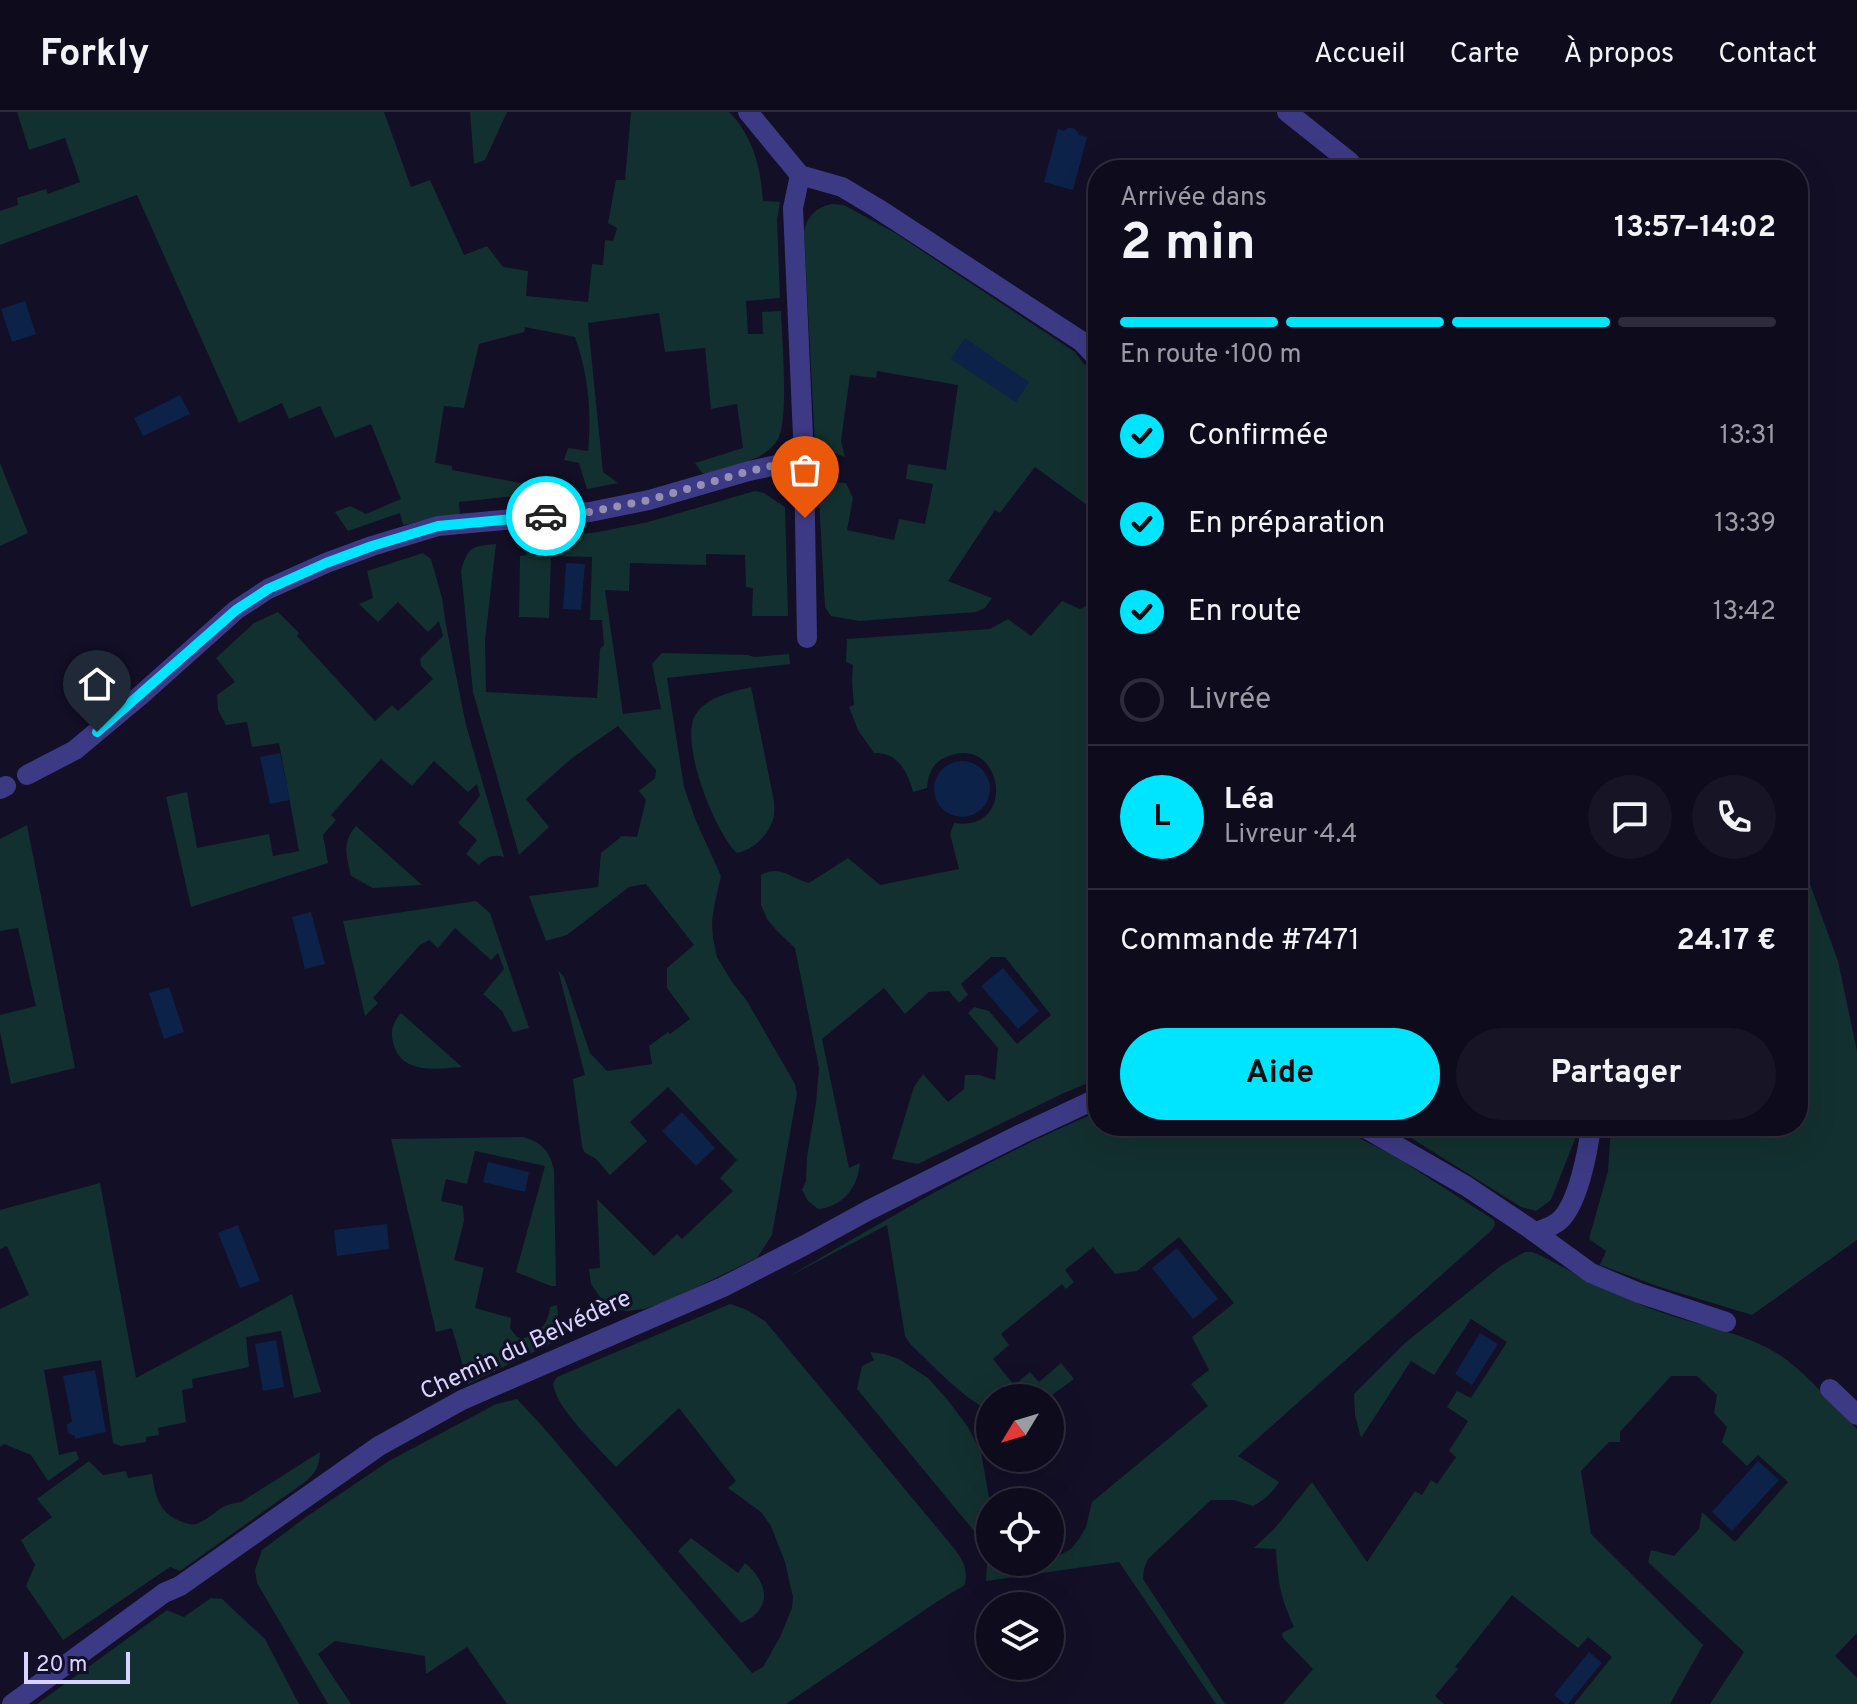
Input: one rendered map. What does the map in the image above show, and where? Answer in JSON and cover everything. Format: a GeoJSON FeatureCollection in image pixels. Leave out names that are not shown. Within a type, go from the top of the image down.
{"type":"FeatureCollection","features":[{"type":"Feature","properties":{"kind":"street"},"geometry":{"type":"LineString","coordinates":[[748,112],[800,175],[842,187],[877,208],[1088,348]]}},
{"type":"Feature","properties":{"kind":"street"},"geometry":{"type":"LineString","coordinates":[[1287,112],[1347,160]]}},
{"type":"Feature","properties":{"kind":"street"},"geometry":{"type":"LineString","coordinates":[[800,175],[793,208],[804,459],[807,638]]}},
{"type":"Feature","properties":{"kind":"street"},"geometry":{"type":"LineString","coordinates":[[27,775],[75,750],[236,610],[268,589],[326,563],[438,526],[590,512],[649,500],[749,471],[804,459]]}},
{"type":"Feature","properties":{"kind":"street","name":"Chemin du Belvédère"},"geometry":{"type":"LineString","coordinates":[[12,1704],[164,1593],[180,1586],[379,1446],[448,1408],[723,1287],[869,1210],[1088,1103]]}},
{"type":"Feature","properties":{"kind":"street"},"geometry":{"type":"LineString","coordinates":[[1379,1136],[1466,1186],[1591,1273],[1639,1293],[1726,1322]]}},
{"type":"Feature","properties":{"kind":"street"},"geometry":{"type":"LineString","coordinates":[[1536,1232],[1560,1220],[1569,1209],[1587,1155],[1590,1136]]}},
{"type":"Feature","properties":{"kind":"street"},"geometry":{"type":"LineString","coordinates":[[1830,1389],[1857,1415]]}},
{"type":"Feature","properties":{"kind":"green space"},"geometry":{"type":"Polygon","coordinates":[[[17,112],[384,112],[411,187],[430,180],[464,255],[487,246],[503,267],[528,271],[526,296],[588,302],[592,264],[603,265],[605,240],[613,241],[617,228],[608,223],[616,180],[625,180],[631,112],[729,112],[750,142],[763,201],[780,202],[777,220],[780,298],[746,301],[748,334],[763,334],[762,312],[781,311],[784,397],[778,439],[767,451],[753,459],[718,473],[702,473],[695,463],[743,448],[737,404],[711,409],[705,348],[665,352],[659,313],[588,323],[603,472],[618,483],[587,489],[579,463],[564,460],[568,448],[588,451],[588,393],[575,337],[525,327],[524,332],[479,344],[464,408],[444,406],[435,463],[452,466],[452,470],[562,491],[459,502],[460,514],[403,525],[400,513],[348,531],[335,512],[350,506],[366,514],[401,499],[371,424],[335,438],[320,406],[289,419],[282,403],[239,423],[137,195],[0,245],[0,211],[18,205],[17,198],[46,189],[48,194],[80,182],[65,138],[29,150],[17,112]]]}},
{"type":"Feature","properties":{"kind":"green space"},"geometry":{"type":"Polygon","coordinates":[[[470,112],[507,112],[485,160],[474,164],[470,112]]]}},
{"type":"Feature","properties":{"kind":"green space"},"geometry":{"type":"Polygon","coordinates":[[[844,205],[895,233],[1075,352],[1088,367],[1088,506],[1035,467],[1000,513],[995,510],[948,581],[992,598],[985,608],[976,612],[859,621],[831,616],[825,607],[818,481],[846,483],[853,498],[847,530],[894,540],[899,519],[925,524],[933,484],[906,479],[908,464],[946,470],[958,385],[877,371],[876,378],[850,375],[841,441],[845,457],[815,446],[804,232],[807,221],[821,207],[844,205]]]}},
{"type":"Feature","properties":{"kind":"green space"},"geometry":{"type":"Polygon","coordinates":[[[0,463],[28,533],[0,546],[0,463]]]}},
{"type":"Feature","properties":{"kind":"green space"},"geometry":{"type":"Polygon","coordinates":[[[755,491],[764,493],[785,507],[788,616],[752,616],[753,588],[746,587],[745,555],[706,554],[706,565],[630,563],[629,591],[605,590],[623,714],[661,709],[652,664],[662,653],[754,657],[789,654],[790,664],[667,678],[684,787],[721,876],[712,922],[717,957],[747,1001],[795,1084],[797,1094],[772,1235],[757,1258],[666,1302],[627,1311],[604,1303],[591,1284],[589,1269],[600,1268],[597,1199],[654,1256],[677,1234],[682,1239],[733,1191],[720,1178],[737,1160],[668,1087],[630,1122],[647,1141],[610,1175],[596,1159],[584,1152],[573,1079],[585,1075],[558,970],[564,977],[590,1053],[607,1071],[652,1064],[649,1046],[690,1019],[667,988],[667,968],[694,945],[646,884],[629,887],[567,935],[546,941],[529,896],[598,887],[601,853],[622,836],[637,837],[646,800],[639,791],[655,778],[656,770],[618,726],[572,758],[526,799],[549,827],[519,855],[473,692],[461,571],[472,549],[496,544],[485,640],[486,692],[597,698],[600,649],[604,645],[602,620],[590,620],[592,557],[551,556],[549,618],[519,617],[520,556],[526,555],[524,541],[648,522],[755,491]]]}},
{"type":"Feature","properties":{"kind":"green space"},"geometry":{"type":"Polygon","coordinates":[[[423,553],[431,559],[442,598],[466,725],[504,857],[490,857],[479,865],[466,854],[477,840],[458,823],[480,796],[477,784],[468,792],[434,761],[412,786],[381,759],[331,815],[336,820],[323,835],[328,863],[191,907],[166,797],[187,792],[197,848],[269,834],[273,856],[299,851],[279,743],[252,747],[247,722],[226,725],[218,710],[217,695],[235,682],[216,658],[254,623],[278,612],[375,721],[392,705],[398,711],[433,679],[421,666],[420,659],[443,636],[439,621],[428,632],[398,602],[378,622],[359,604],[373,598],[367,571],[423,553]]]}},
{"type":"Feature","properties":{"kind":"green space"},"geometry":{"type":"Polygon","coordinates":[[[1062,601],[1080,609],[1088,605],[1088,1083],[918,1164],[892,1159],[914,1087],[923,1074],[948,1102],[964,1089],[965,1075],[995,1080],[998,1048],[968,1013],[974,1007],[989,1011],[1017,1044],[1051,1015],[1005,957],[991,957],[961,984],[968,995],[959,1003],[949,991],[929,992],[905,1014],[884,988],[822,1039],[849,1168],[860,1163],[856,1180],[848,1194],[835,1204],[818,1209],[808,1201],[802,1190],[806,1181],[819,1068],[795,948],[767,919],[761,905],[761,875],[779,871],[809,883],[848,858],[880,885],[959,869],[950,834],[954,823],[975,822],[988,813],[995,799],[996,783],[990,768],[979,757],[964,753],[936,763],[927,788],[913,792],[900,764],[889,756],[874,753],[858,730],[849,707],[854,705],[853,665],[846,662],[847,639],[990,629],[1008,619],[1031,636],[1062,601]]]}},
{"type":"Feature","properties":{"kind":"green space"},"geometry":{"type":"Polygon","coordinates":[[[751,687],[774,813],[761,840],[737,853],[719,826],[702,786],[695,764],[692,727],[696,714],[707,703],[751,687]]]}},
{"type":"Feature","properties":{"kind":"green space"},"geometry":{"type":"Polygon","coordinates":[[[27,825],[75,1068],[11,1084],[0,1032],[0,1015],[36,1006],[18,928],[0,931],[0,839],[27,825]]]}},
{"type":"Feature","properties":{"kind":"green space"},"geometry":{"type":"Polygon","coordinates":[[[356,826],[422,885],[373,888],[351,876],[347,844],[356,826]]]}},
{"type":"Feature","properties":{"kind":"green space"},"geometry":{"type":"Polygon","coordinates":[[[1808,878],[1838,961],[1857,1051],[1857,1240],[1752,1315],[1600,1265],[1606,1251],[1589,1239],[1608,1171],[1610,1136],[1808,1136],[1808,878]]]}},
{"type":"Feature","properties":{"kind":"green space"},"geometry":{"type":"Polygon","coordinates":[[[476,901],[490,913],[529,1028],[513,1032],[502,1011],[483,994],[504,969],[498,953],[491,960],[455,928],[438,948],[429,940],[420,945],[373,998],[378,1003],[365,1016],[343,921],[476,901]]]}},
{"type":"Feature","properties":{"kind":"green space"},"geometry":{"type":"Polygon","coordinates":[[[401,1013],[462,1067],[421,1068],[403,1060],[397,1053],[392,1034],[394,1023],[401,1013]]]}},
{"type":"Feature","properties":{"kind":"green space"},"geometry":{"type":"Polygon","coordinates":[[[1088,1116],[1088,1136],[1355,1136],[1393,1155],[1494,1220],[1492,1230],[1238,1456],[1279,1482],[1268,1496],[1253,1506],[1234,1500],[1211,1500],[1148,1559],[1143,1579],[1225,1704],[1216,1704],[1119,1562],[1064,1570],[1064,1553],[1071,1549],[1086,1527],[1092,1502],[1208,1406],[1191,1384],[1209,1370],[1192,1337],[1234,1303],[1179,1237],[1137,1271],[1115,1274],[1093,1247],[1065,1270],[1074,1282],[1066,1289],[1062,1284],[1001,1334],[1009,1345],[993,1359],[1013,1384],[976,1384],[976,1402],[959,1390],[905,1336],[887,1225],[786,1278],[901,1211],[1018,1149],[1088,1116]]]}},
{"type":"Feature","properties":{"kind":"green space"},"geometry":{"type":"Polygon","coordinates":[[[1408,1136],[1576,1136],[1551,1200],[1536,1211],[1521,1207],[1408,1136]]]}},
{"type":"Feature","properties":{"kind":"green space"},"geometry":{"type":"Polygon","coordinates":[[[523,1137],[544,1148],[554,1170],[556,1286],[516,1272],[545,1166],[475,1151],[467,1184],[446,1179],[441,1201],[463,1206],[464,1221],[454,1260],[484,1268],[475,1308],[511,1318],[510,1328],[522,1339],[542,1328],[550,1307],[557,1305],[558,1332],[548,1345],[468,1384],[452,1328],[436,1332],[391,1139],[523,1137]]]}},
{"type":"Feature","properties":{"kind":"green space"},"geometry":{"type":"Polygon","coordinates":[[[100,1183],[136,1378],[292,1294],[321,1392],[294,1398],[281,1331],[246,1337],[249,1367],[192,1379],[193,1388],[182,1390],[186,1422],[158,1428],[159,1435],[146,1437],[146,1442],[121,1446],[113,1443],[101,1360],[44,1370],[59,1455],[76,1451],[79,1459],[48,1481],[31,1455],[4,1444],[0,1447],[0,1309],[29,1295],[7,1246],[0,1249],[0,1210],[100,1183]]]}},
{"type":"Feature","properties":{"kind":"green space"},"geometry":{"type":"Polygon","coordinates":[[[1525,1252],[1542,1256],[1652,1309],[1765,1347],[1798,1369],[1857,1429],[1857,1633],[1835,1656],[1857,1678],[1857,1704],[1710,1704],[1744,1652],[1648,1562],[1651,1550],[1674,1556],[1699,1529],[1702,1512],[1735,1542],[1788,1482],[1758,1455],[1747,1466],[1722,1442],[1727,1427],[1714,1413],[1717,1395],[1697,1376],[1671,1376],[1620,1432],[1620,1442],[1609,1442],[1581,1471],[1591,1534],[1703,1645],[1670,1704],[1574,1704],[1612,1657],[1588,1637],[1578,1648],[1512,1595],[1435,1696],[1444,1704],[1283,1704],[1313,1669],[1283,1638],[1282,1633],[1294,1627],[1280,1589],[1276,1549],[1254,1548],[1275,1528],[1312,1482],[1367,1562],[1415,1491],[1422,1495],[1431,1480],[1437,1484],[1456,1457],[1449,1451],[1468,1421],[1447,1407],[1457,1391],[1471,1398],[1507,1342],[1471,1319],[1434,1375],[1411,1361],[1361,1438],[1354,1394],[1405,1343],[1502,1265],[1525,1252]]]}},
{"type":"Feature","properties":{"kind":"green space"},"geometry":{"type":"Polygon","coordinates":[[[730,1304],[765,1321],[960,1556],[966,1574],[965,1585],[786,1704],[507,1704],[467,1647],[426,1674],[425,1656],[335,1641],[318,1654],[351,1704],[328,1704],[257,1583],[255,1570],[262,1550],[389,1461],[496,1404],[517,1399],[752,1673],[763,1667],[780,1637],[792,1608],[793,1597],[785,1562],[771,1526],[761,1512],[728,1488],[736,1481],[679,1408],[616,1467],[570,1416],[553,1384],[557,1377],[730,1304]]]}},
{"type":"Feature","properties":{"kind":"green space"},"geometry":{"type":"Polygon","coordinates":[[[870,1352],[899,1359],[928,1378],[968,1427],[976,1442],[976,1472],[985,1472],[987,1488],[976,1488],[976,1534],[857,1389],[862,1366],[874,1360],[870,1352]]]}},
{"type":"Feature","properties":{"kind":"green space"},"geometry":{"type":"Polygon","coordinates":[[[1061,1363],[1074,1379],[1064,1386],[1015,1384],[1030,1372],[1039,1382],[1061,1363]]]}},
{"type":"Feature","properties":{"kind":"green space"},"geometry":{"type":"Polygon","coordinates":[[[320,1452],[317,1468],[305,1482],[180,1571],[170,1567],[63,1640],[26,1586],[35,1565],[21,1540],[52,1517],[37,1499],[89,1461],[103,1475],[126,1471],[128,1478],[152,1474],[156,1495],[166,1512],[187,1524],[194,1524],[223,1507],[241,1502],[320,1452]]]}},
{"type":"Feature","properties":{"kind":"green space"},"geometry":{"type":"Polygon","coordinates":[[[691,1538],[738,1573],[745,1563],[759,1579],[763,1587],[763,1604],[751,1618],[741,1623],[678,1551],[691,1538]]]}},
{"type":"Feature","properties":{"kind":"green space"},"geometry":{"type":"Polygon","coordinates":[[[986,1576],[1021,1576],[986,1581],[986,1576]]]}},
{"type":"Feature","properties":{"kind":"green space"},"geometry":{"type":"Polygon","coordinates":[[[211,1598],[222,1599],[265,1639],[299,1704],[37,1704],[167,1610],[184,1617],[211,1598]]]}},
{"type":"Feature","properties":{"kind":"water"},"geometry":{"type":"Polygon","coordinates":[[[1074,128],[1079,135],[1087,137],[1073,190],[1044,182],[1058,129],[1064,131],[1074,128]]]}},
{"type":"Feature","properties":{"kind":"water"},"geometry":{"type":"Polygon","coordinates":[[[25,301],[36,334],[12,342],[1,309],[25,301]]]}},
{"type":"Feature","properties":{"kind":"water"},"geometry":{"type":"Polygon","coordinates":[[[965,338],[1029,382],[1016,402],[951,359],[965,338]]]}},
{"type":"Feature","properties":{"kind":"water"},"geometry":{"type":"Polygon","coordinates":[[[180,395],[190,414],[143,436],[134,418],[180,395]]]}},
{"type":"Feature","properties":{"kind":"water"},"geometry":{"type":"Polygon","coordinates":[[[566,563],[585,564],[581,610],[563,609],[566,563]]]}},
{"type":"Feature","properties":{"kind":"water"},"geometry":{"type":"Polygon","coordinates":[[[280,753],[290,800],[270,804],[260,757],[280,753]]]}},
{"type":"Feature","properties":{"kind":"water"},"geometry":{"type":"Polygon","coordinates":[[[962,761],[982,769],[990,789],[982,809],[962,817],[942,809],[934,789],[942,769],[962,761]]]}},
{"type":"Feature","properties":{"kind":"water"},"geometry":{"type":"Polygon","coordinates":[[[311,912],[325,964],[305,969],[292,917],[311,912]]]}},
{"type":"Feature","properties":{"kind":"water"},"geometry":{"type":"Polygon","coordinates":[[[1003,968],[1039,1011],[1018,1029],[981,986],[1003,968]]]}},
{"type":"Feature","properties":{"kind":"water"},"geometry":{"type":"Polygon","coordinates":[[[169,987],[184,1032],[164,1039],[149,993],[169,987]]]}},
{"type":"Feature","properties":{"kind":"water"},"geometry":{"type":"Polygon","coordinates":[[[682,1112],[715,1148],[696,1166],[662,1131],[682,1112]]]}},
{"type":"Feature","properties":{"kind":"water"},"geometry":{"type":"Polygon","coordinates":[[[488,1162],[529,1172],[525,1192],[483,1182],[488,1162]]]}},
{"type":"Feature","properties":{"kind":"water"},"geometry":{"type":"Polygon","coordinates":[[[387,1224],[389,1249],[337,1256],[334,1230],[387,1224]]]}},
{"type":"Feature","properties":{"kind":"water"},"geometry":{"type":"Polygon","coordinates":[[[238,1225],[260,1281],[240,1288],[218,1233],[238,1225]]]}},
{"type":"Feature","properties":{"kind":"water"},"geometry":{"type":"Polygon","coordinates":[[[1177,1248],[1218,1299],[1193,1319],[1152,1268],[1177,1248]]]}},
{"type":"Feature","properties":{"kind":"water"},"geometry":{"type":"Polygon","coordinates":[[[1480,1333],[1498,1344],[1472,1385],[1455,1374],[1480,1333]]]}},
{"type":"Feature","properties":{"kind":"water"},"geometry":{"type":"Polygon","coordinates":[[[276,1340],[284,1387],[263,1391],[255,1344],[276,1340]]]}},
{"type":"Feature","properties":{"kind":"water"},"geometry":{"type":"Polygon","coordinates":[[[95,1370],[106,1432],[75,1439],[68,1433],[67,1425],[72,1421],[63,1376],[95,1370]]]}},
{"type":"Feature","properties":{"kind":"water"},"geometry":{"type":"Polygon","coordinates":[[[1758,1461],[1779,1480],[1732,1531],[1712,1512],[1758,1461]]]}},
{"type":"Feature","properties":{"kind":"water"},"geometry":{"type":"Polygon","coordinates":[[[1589,1652],[1602,1663],[1565,1704],[1554,1695],[1589,1652]]]}},
{"type":"Feature","properties":{"kind":"way so far"},"geometry":{"type":"LineString","coordinates":[[546,516],[590,512],[649,500],[749,471],[804,459],[805,518]]}},
{"type":"Feature","properties":{"kind":"route"},"geometry":{"type":"LineString","coordinates":[[97,732],[236,610],[268,589],[326,563],[438,526],[546,516]]}}]}
